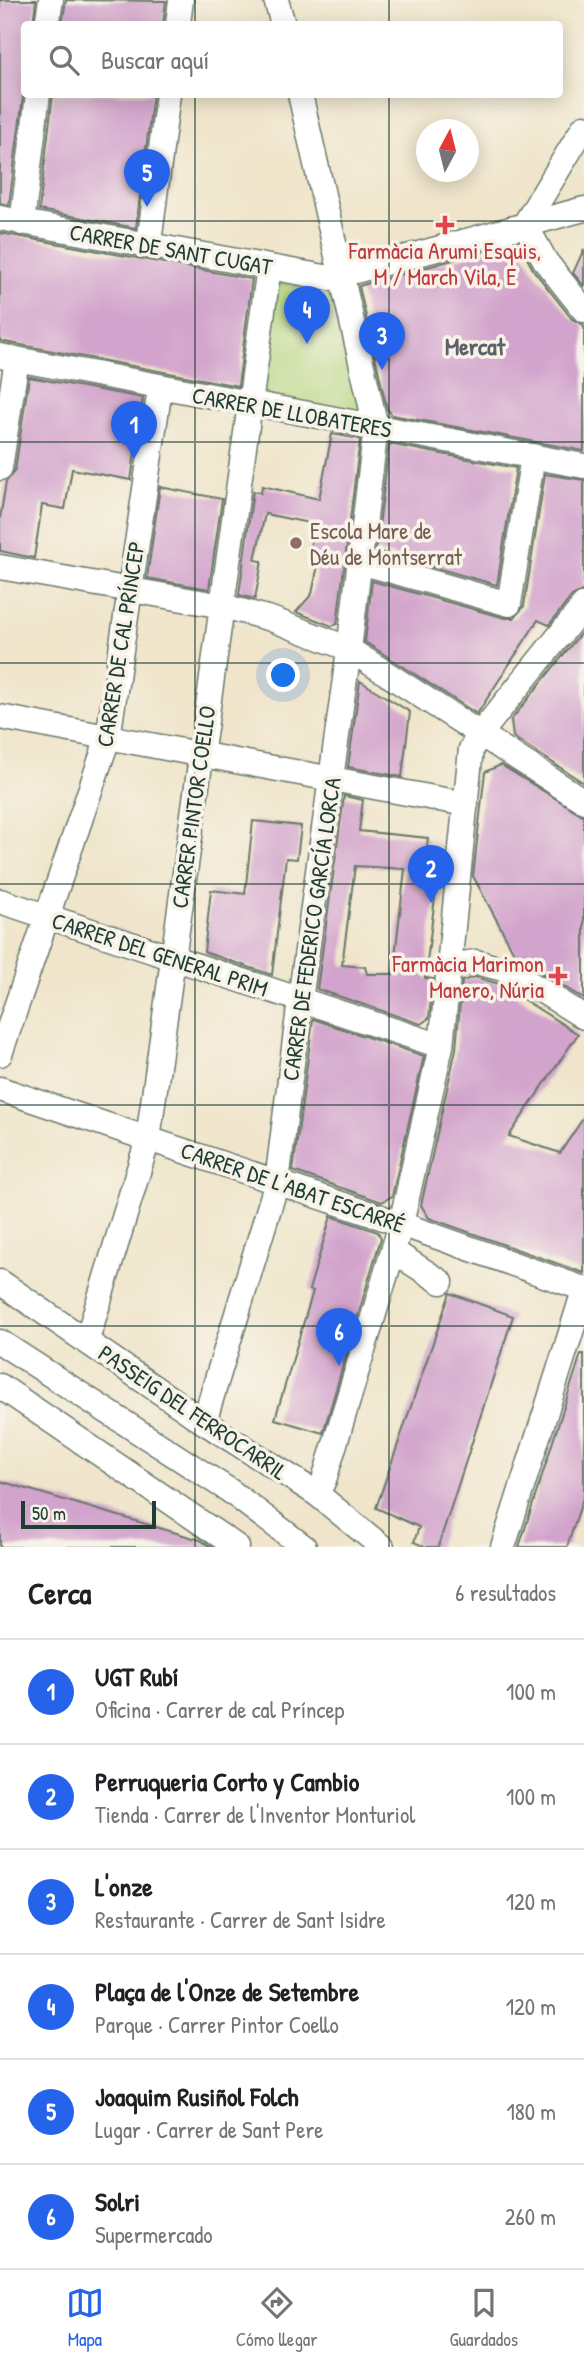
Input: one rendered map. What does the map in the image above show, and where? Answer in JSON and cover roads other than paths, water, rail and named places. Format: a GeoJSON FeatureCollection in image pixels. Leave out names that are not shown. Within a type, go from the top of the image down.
{"type":"FeatureCollection","features":[{"type":"Feature","properties":{"kind":"street"},"geometry":{"type":"LineString","coordinates":[[48,21],[51,0]]}},
{"type":"Feature","properties":{"kind":"street"},"geometry":{"type":"LineString","coordinates":[[178,21],[181,0]]}},
{"type":"Feature","properties":{"kind":"street"},"geometry":{"type":"LineString","coordinates":[[276,0],[282,21]]}},
{"type":"Feature","properties":{"kind":"street"},"geometry":{"type":"LineString","coordinates":[[11,221],[37,98]]}},
{"type":"Feature","properties":{"kind":"street"},"geometry":{"type":"LineString","coordinates":[[149,243],[167,98]]}},
{"type":"Feature","properties":{"kind":"street","name":"CARRER DE FEDERICO GARCÍA LORCA"},"geometry":{"type":"LineString","coordinates":[[204,1422],[277,1182],[349,650],[376,427],[301,98]]}},
{"type":"Feature","properties":{"kind":"street"},"geometry":{"type":"LineString","coordinates":[[584,127],[525,223],[546,262],[584,310]]}},
{"type":"Feature","properties":{"kind":"street","name":"CARRER DE SANT CUGAT"},"geometry":{"type":"LineString","coordinates":[[11,221],[149,243],[330,278],[584,209]]}},
{"type":"Feature","properties":{"kind":"street","name":"CARRER PINTOR COELLO"},"geometry":{"type":"LineString","coordinates":[[87,1340],[148,1139],[199,754],[223,606],[269,267]]}},
{"type":"Feature","properties":{"kind":"street"},"geometry":{"type":"LineString","coordinates":[[0,468],[9,358]]}},
{"type":"Feature","properties":{"kind":"street","name":"CARRER DE LLOBATERES"},"geometry":{"type":"LineString","coordinates":[[9,358],[584,466]]}},
{"type":"Feature","properties":{"kind":"street","name":"CARRER DE CAL PRÍNCEP"},"geometry":{"type":"LineString","coordinates":[[0,1054],[108,738],[160,388]]}},
{"type":"Feature","properties":{"kind":"street"},"geometry":{"type":"LineString","coordinates":[[360,562],[509,604],[533,456]]}},
{"type":"Feature","properties":{"kind":"street"},"geometry":{"type":"LineString","coordinates":[[0,567],[223,606],[271,619],[349,650],[584,801]]}},
{"type":"Feature","properties":{"kind":"street"},"geometry":{"type":"LineString","coordinates":[[317,1494],[324,1480],[401,1224],[441,1046],[471,749],[480,734],[584,605]]}},
{"type":"Feature","properties":{"kind":"street"},"geometry":{"type":"LineString","coordinates":[[0,718],[466,804]]}},
{"type":"Feature","properties":{"kind":"street","name":"CARRER DEL GENERAL PRIM"},"geometry":{"type":"LineString","coordinates":[[0,901],[441,1046]]}},
{"type":"Feature","properties":{"kind":"street"},"geometry":{"type":"LineString","coordinates":[[447,967],[476,962],[510,971],[584,1017]]}},
{"type":"Feature","properties":{"kind":"street","name":"CARRER DE L'ABAT ESCARRÉ"},"geometry":{"type":"LineString","coordinates":[[0,1089],[401,1224],[584,1290]]}},
{"type":"Feature","properties":{"kind":"street"},"geometry":{"type":"LineString","coordinates":[[393,1251],[440,1282]]}},
{"type":"Feature","properties":{"kind":"street","name":"PASSEIG DEL FERROCARRIL"},"geometry":{"type":"LineString","coordinates":[[0,1282],[204,1422],[317,1494],[382,1547]]}},
{"type":"Feature","properties":{"kind":"street"},"geometry":{"type":"LineString","coordinates":[[503,1547],[584,1290]]}},
{"type":"Feature","properties":{"kind":"street","name":"PASSEIG DEL FERROCARRIL"},"geometry":{"type":"LineString","coordinates":[[0,1342],[230,1491],[304,1547]]}},
{"type":"Feature","properties":{"kind":"street"},"geometry":{"type":"LineString","coordinates":[[0,1386],[237,1547]]}},
{"type":"Feature","properties":{"kind":"place","name":"Joaquim Rusiñol Folch"},"geometry":{"type":"Point","coordinates":[147,207]}},
{"type":"Feature","properties":{"kind":"place","name":"Farmàcia Arumi Esquis, M / March Vila, E"},"geometry":{"type":"Point","coordinates":[445,225]}},
{"type":"Feature","properties":{"kind":"place","name":"Plaça de l'Onze de Setembre"},"geometry":{"type":"Point","coordinates":[307,344]}},
{"type":"Feature","properties":{"kind":"place","name":"L'onze"},"geometry":{"type":"Point","coordinates":[382,370]}},
{"type":"Feature","properties":{"kind":"place","name":"UGT Rubí"},"geometry":{"type":"Point","coordinates":[134,459]}},
{"type":"Feature","properties":{"kind":"place","name":"Escola Mare de Déu de Montserrat"},"geometry":{"type":"Point","coordinates":[296,543]}},
{"type":"Feature","properties":{"kind":"place","name":"Perruqueria Corto y Cambio"},"geometry":{"type":"Point","coordinates":[431,903]}},
{"type":"Feature","properties":{"kind":"place","name":"Farmàcia Marimon Manero, Núria"},"geometry":{"type":"Point","coordinates":[558,976]}},
{"type":"Feature","properties":{"kind":"place","name":"Solri"},"geometry":{"type":"Point","coordinates":[339,1366]}},
{"type":"Feature","properties":{"kind":"district","name":"Mercat"},"geometry":{"type":"Point","coordinates":[475,346]}}]}
